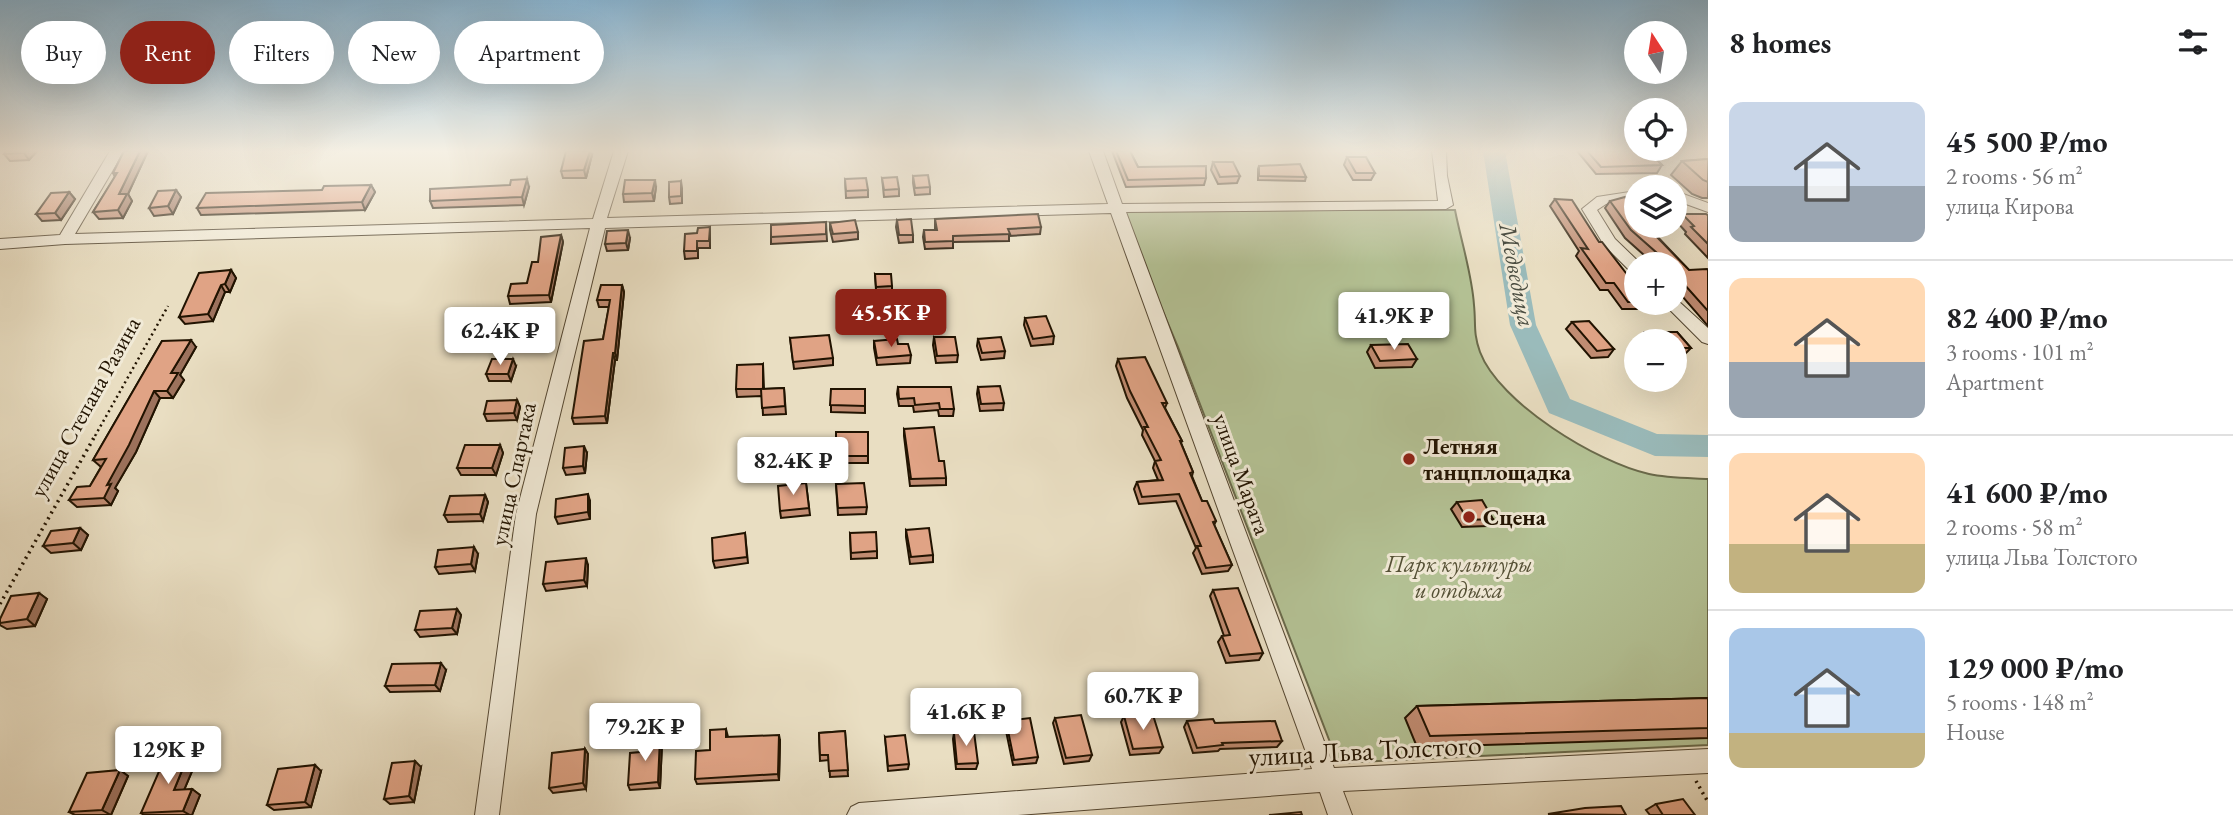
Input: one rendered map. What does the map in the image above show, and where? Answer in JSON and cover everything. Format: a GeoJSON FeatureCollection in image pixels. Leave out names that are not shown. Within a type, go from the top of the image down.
{"type":"FeatureCollection","features":[{"type":"Feature","properties":{"kind":"street"},"geometry":{"type":"LineString","coordinates":[[65,239],[95,189]]}},
{"type":"Feature","properties":{"kind":"street","name":"улица Спартака"},"geometry":{"type":"LineString","coordinates":[[487,815],[526,514],[609,189]]}},
{"type":"Feature","properties":{"kind":"street","name":"улица Марата"},"geometry":{"type":"LineString","coordinates":[[1109,189],[1340,815]]}},
{"type":"Feature","properties":{"kind":"street"},"geometry":{"type":"LineString","coordinates":[[0,243],[1116,208],[1446,205],[1443,189]]}},
{"type":"Feature","properties":{"kind":"street"},"geometry":{"type":"LineString","coordinates":[[1624,197],[1602,200],[1589,209],[1609,242],[1624,256]]}},
{"type":"Feature","properties":{"kind":"street"},"geometry":{"type":"LineString","coordinates":[[1687,200],[1708,208]]}},
{"type":"Feature","properties":{"kind":"street"},"geometry":{"type":"LineString","coordinates":[[1685,315],[1708,338]]}},
{"type":"Feature","properties":{"kind":"street","name":"улица Льва Толстого"},"geometry":{"type":"LineString","coordinates":[[859,815],[1327,780],[1708,761]]}},
{"type":"Feature","properties":{"kind":"path","name":"улица Степана Разина"},"geometry":{"type":"LineString","coordinates":[[0,604],[168,306]]}},
{"type":"Feature","properties":{"kind":"green space","name":"Парк культуры и отдыха"},"geometry":{"type":"Polygon","coordinates":[[[1120,210],[1455,210],[1471,281],[1480,352],[1507,391],[1528,410],[1578,444],[1628,468],[1649,474],[1708,479],[1708,745],[1338,763],[1178,347],[1120,210]]]}},
{"type":"Feature","properties":{"kind":"building"},"geometry":{"type":"Polygon","coordinates":[[[107,189],[121,189],[119,194],[127,194],[118,210],[93,212],[107,189]]]}},
{"type":"Feature","properties":{"kind":"building"},"geometry":{"type":"Polygon","coordinates":[[[369,189],[362,202],[197,208],[206,193],[369,189]]]}},
{"type":"Feature","properties":{"kind":"building"},"geometry":{"type":"Polygon","coordinates":[[[430,189],[524,189],[522,197],[430,201],[430,189]]]}},
{"type":"Feature","properties":{"kind":"building"},"geometry":{"type":"Polygon","coordinates":[[[624,189],[653,189],[652,193],[623,194],[624,189]]]}},
{"type":"Feature","properties":{"kind":"building"},"geometry":{"type":"Polygon","coordinates":[[[669,189],[681,189],[681,196],[669,197],[669,189]]]}},
{"type":"Feature","properties":{"kind":"building"},"geometry":{"type":"Polygon","coordinates":[[[846,189],[868,190],[846,191],[846,189]]]}},
{"type":"Feature","properties":{"kind":"building"},"geometry":{"type":"Polygon","coordinates":[[[176,190],[168,206],[149,208],[158,191],[176,190]]]}},
{"type":"Feature","properties":{"kind":"building"},"geometry":{"type":"Polygon","coordinates":[[[69,192],[55,213],[36,214],[51,193],[69,192]]]}},
{"type":"Feature","properties":{"kind":"building"},"geometry":{"type":"Polygon","coordinates":[[[1624,197],[1624,220],[1610,201],[1624,197]]]}},
{"type":"Feature","properties":{"kind":"building"},"geometry":{"type":"Polygon","coordinates":[[[1555,199],[1572,200],[1599,242],[1602,242],[1624,270],[1624,297],[1614,283],[1606,283],[1581,248],[1588,249],[1555,199]]]}},
{"type":"Feature","properties":{"kind":"building"},"geometry":{"type":"Polygon","coordinates":[[[1038,214],[1041,227],[1008,229],[1010,234],[953,236],[953,241],[925,242],[924,230],[937,230],[935,219],[1038,214]]]}},
{"type":"Feature","properties":{"kind":"building"},"geometry":{"type":"Polygon","coordinates":[[[1687,214],[1708,215],[1708,244],[1691,227],[1694,226],[1687,219],[1687,214]]]}},
{"type":"Feature","properties":{"kind":"building"},"geometry":{"type":"Polygon","coordinates":[[[911,219],[913,235],[899,235],[897,220],[911,219]]]}},
{"type":"Feature","properties":{"kind":"building"},"geometry":{"type":"Polygon","coordinates":[[[855,220],[858,232],[833,234],[830,223],[855,220]]]}},
{"type":"Feature","properties":{"kind":"building"},"geometry":{"type":"Polygon","coordinates":[[[826,222],[826,234],[771,237],[771,225],[826,222]]]}},
{"type":"Feature","properties":{"kind":"building"},"geometry":{"type":"Polygon","coordinates":[[[710,227],[709,241],[697,241],[697,251],[684,251],[685,234],[697,233],[698,228],[710,227]]]}},
{"type":"Feature","properties":{"kind":"building"},"geometry":{"type":"Polygon","coordinates":[[[628,230],[626,243],[605,244],[607,231],[628,230]]]}},
{"type":"Feature","properties":{"kind":"building"},"geometry":{"type":"Polygon","coordinates":[[[561,235],[549,295],[508,296],[511,284],[527,283],[532,262],[538,262],[541,237],[561,235]]]}},
{"type":"Feature","properties":{"kind":"building"},"geometry":{"type":"Polygon","coordinates":[[[1640,238],[1658,238],[1671,252],[1656,252],[1640,238]]]}},
{"type":"Feature","properties":{"kind":"building"},"geometry":{"type":"Polygon","coordinates":[[[1687,268],[1708,270],[1708,311],[1687,287],[1687,268]]]}},
{"type":"Feature","properties":{"kind":"building"},"geometry":{"type":"Polygon","coordinates":[[[231,270],[208,314],[179,317],[199,273],[231,270]]]}},
{"type":"Feature","properties":{"kind":"building"},"geometry":{"type":"Polygon","coordinates":[[[875,274],[891,274],[892,286],[876,287],[875,274]]]}},
{"type":"Feature","properties":{"kind":"building"},"geometry":{"type":"Polygon","coordinates":[[[601,285],[622,285],[605,416],[572,418],[584,341],[603,339],[610,300],[597,300],[601,285]]]}},
{"type":"Feature","properties":{"kind":"building"},"geometry":{"type":"Polygon","coordinates":[[[1046,316],[1054,336],[1033,339],[1025,318],[1046,316]]]}},
{"type":"Feature","properties":{"kind":"building"},"geometry":{"type":"Polygon","coordinates":[[[513,318],[542,318],[538,332],[508,332],[513,318]]]}},
{"type":"Feature","properties":{"kind":"building"},"geometry":{"type":"Polygon","coordinates":[[[1589,321],[1614,349],[1597,351],[1572,322],[1589,321]]]}},
{"type":"Feature","properties":{"kind":"building"},"geometry":{"type":"Polygon","coordinates":[[[829,335],[833,358],[793,362],[790,338],[829,335]]]}},
{"type":"Feature","properties":{"kind":"building"},"geometry":{"type":"Polygon","coordinates":[[[934,337],[955,337],[958,355],[937,356],[934,337]]]}},
{"type":"Feature","properties":{"kind":"building"},"geometry":{"type":"Polygon","coordinates":[[[1001,337],[1005,351],[982,353],[978,339],[1001,337]]]}},
{"type":"Feature","properties":{"kind":"building"},"geometry":{"type":"Polygon","coordinates":[[[897,339],[898,344],[908,344],[911,355],[877,358],[874,341],[897,339]]]}},
{"type":"Feature","properties":{"kind":"building"},"geometry":{"type":"Polygon","coordinates":[[[191,340],[171,373],[178,373],[167,391],[154,391],[107,485],[111,484],[104,498],[69,500],[77,487],[90,486],[106,459],[93,460],[162,341],[191,340]]]}},
{"type":"Feature","properties":{"kind":"building"},"geometry":{"type":"Polygon","coordinates":[[[1408,344],[1417,359],[1380,361],[1371,345],[1408,344]]]}},
{"type":"Feature","properties":{"kind":"building"},"geometry":{"type":"Polygon","coordinates":[[[1145,357],[1167,403],[1162,403],[1182,441],[1193,472],[1190,473],[1202,501],[1207,501],[1232,565],[1206,568],[1197,546],[1201,546],[1179,494],[1142,497],[1137,482],[1163,480],[1155,461],[1161,460],[1144,427],[1148,427],[1118,359],[1145,357]]]}},
{"type":"Feature","properties":{"kind":"building"},"geometry":{"type":"Polygon","coordinates":[[[492,359],[513,359],[508,374],[486,374],[492,359]]]}},
{"type":"Feature","properties":{"kind":"building"},"geometry":{"type":"Polygon","coordinates":[[[763,364],[763,389],[736,389],[737,365],[763,364]]]}},
{"type":"Feature","properties":{"kind":"building"},"geometry":{"type":"Polygon","coordinates":[[[1000,386],[1004,403],[981,404],[978,387],[1000,386]]]}},
{"type":"Feature","properties":{"kind":"building"},"geometry":{"type":"Polygon","coordinates":[[[898,387],[951,387],[954,409],[940,409],[939,403],[915,405],[914,398],[899,399],[898,387]]]}},
{"type":"Feature","properties":{"kind":"building"},"geometry":{"type":"Polygon","coordinates":[[[784,388],[785,406],[762,408],[761,389],[784,388]]]}},
{"type":"Feature","properties":{"kind":"building"},"geometry":{"type":"Polygon","coordinates":[[[831,389],[865,389],[865,406],[830,405],[831,389]]]}},
{"type":"Feature","properties":{"kind":"building"},"geometry":{"type":"Polygon","coordinates":[[[517,400],[514,413],[484,414],[487,401],[517,400]]]}},
{"type":"Feature","properties":{"kind":"building"},"geometry":{"type":"Polygon","coordinates":[[[934,427],[939,461],[944,461],[946,478],[911,479],[904,429],[934,427]]]}},
{"type":"Feature","properties":{"kind":"building"},"geometry":{"type":"Polygon","coordinates":[[[836,432],[868,432],[868,456],[836,456],[836,432]]]}},
{"type":"Feature","properties":{"kind":"building"},"geometry":{"type":"Polygon","coordinates":[[[465,445],[500,445],[492,468],[457,468],[465,445]]]}},
{"type":"Feature","properties":{"kind":"building"},"geometry":{"type":"Polygon","coordinates":[[[584,446],[583,466],[563,468],[565,448],[584,446]]]}},
{"type":"Feature","properties":{"kind":"building"},"geometry":{"type":"Polygon","coordinates":[[[806,483],[809,508],[780,511],[778,486],[806,483]]]}},
{"type":"Feature","properties":{"kind":"building"},"geometry":{"type":"Polygon","coordinates":[[[864,483],[867,507],[838,508],[836,484],[864,483]]]}},
{"type":"Feature","properties":{"kind":"building"},"geometry":{"type":"Polygon","coordinates":[[[588,494],[588,512],[555,517],[556,499],[588,494]]]}},
{"type":"Feature","properties":{"kind":"building"},"geometry":{"type":"Polygon","coordinates":[[[485,495],[480,514],[444,515],[450,496],[485,495]]]}},
{"type":"Feature","properties":{"kind":"building"},"geometry":{"type":"Polygon","coordinates":[[[1482,500],[1493,519],[1468,520],[1457,502],[1482,500]]]}},
{"type":"Feature","properties":{"kind":"building"},"geometry":{"type":"Polygon","coordinates":[[[80,528],[73,543],[43,546],[51,531],[80,528]]]}},
{"type":"Feature","properties":{"kind":"building"},"geometry":{"type":"Polygon","coordinates":[[[929,528],[933,555],[911,557],[906,530],[929,528]]]}},
{"type":"Feature","properties":{"kind":"building"},"geometry":{"type":"Polygon","coordinates":[[[876,532],[877,551],[851,553],[850,533],[876,532]]]}},
{"type":"Feature","properties":{"kind":"building"},"geometry":{"type":"Polygon","coordinates":[[[745,533],[747,557],[713,561],[712,538],[745,533]]]}},
{"type":"Feature","properties":{"kind":"building"},"geometry":{"type":"Polygon","coordinates":[[[474,547],[471,564],[435,567],[438,550],[474,547]]]}},
{"type":"Feature","properties":{"kind":"building"},"geometry":{"type":"Polygon","coordinates":[[[586,558],[584,580],[543,584],[546,562],[586,558]]]}},
{"type":"Feature","properties":{"kind":"building"},"geometry":{"type":"Polygon","coordinates":[[[1238,588],[1263,653],[1230,656],[1222,636],[1230,635],[1213,590],[1238,588]]]}},
{"type":"Feature","properties":{"kind":"building"},"geometry":{"type":"Polygon","coordinates":[[[39,593],[27,619],[0,623],[11,596],[39,593]]]}},
{"type":"Feature","properties":{"kind":"building"},"geometry":{"type":"Polygon","coordinates":[[[457,609],[452,628],[415,630],[420,611],[457,609]]]}},
{"type":"Feature","properties":{"kind":"building"},"geometry":{"type":"Polygon","coordinates":[[[441,663],[435,685],[385,686],[392,664],[441,663]]]}},
{"type":"Feature","properties":{"kind":"building"},"geometry":{"type":"Polygon","coordinates":[[[1708,698],[1708,728],[1430,736],[1417,706],[1708,698]]]}},
{"type":"Feature","properties":{"kind":"building"},"geometry":{"type":"Polygon","coordinates":[[[1081,715],[1092,755],[1066,758],[1055,718],[1081,715]]]}},
{"type":"Feature","properties":{"kind":"building"},"geometry":{"type":"Polygon","coordinates":[[[1153,715],[1163,747],[1133,749],[1124,716],[1153,715]]]}},
{"type":"Feature","properties":{"kind":"building"},"geometry":{"type":"Polygon","coordinates":[[[1030,718],[1038,757],[1014,760],[1006,721],[1030,718]]]}},
{"type":"Feature","properties":{"kind":"building"},"geometry":{"type":"Polygon","coordinates":[[[1213,719],[1215,723],[1275,721],[1282,741],[1222,743],[1223,745],[1197,748],[1187,721],[1213,719]]]}},
{"type":"Feature","properties":{"kind":"building"},"geometry":{"type":"Polygon","coordinates":[[[726,729],[726,737],[779,735],[778,774],[695,779],[696,751],[710,750],[710,730],[726,729]]]}},
{"type":"Feature","properties":{"kind":"building"},"geometry":{"type":"Polygon","coordinates":[[[845,731],[848,770],[829,771],[828,755],[820,755],[819,733],[845,731]]]}},
{"type":"Feature","properties":{"kind":"building"},"geometry":{"type":"Polygon","coordinates":[[[974,732],[978,763],[957,764],[954,733],[974,732]]]}},
{"type":"Feature","properties":{"kind":"building"},"geometry":{"type":"Polygon","coordinates":[[[905,735],[909,764],[888,766],[885,737],[905,735]]]}},
{"type":"Feature","properties":{"kind":"building"},"geometry":{"type":"Polygon","coordinates":[[[660,738],[658,782],[628,785],[630,753],[640,752],[641,740],[660,738]]]}},
{"type":"Feature","properties":{"kind":"building"},"geometry":{"type":"Polygon","coordinates":[[[585,749],[583,783],[549,788],[552,753],[585,749]]]}},
{"type":"Feature","properties":{"kind":"building"},"geometry":{"type":"Polygon","coordinates":[[[190,751],[174,790],[192,789],[183,811],[141,813],[167,753],[190,751]]]}},
{"type":"Feature","properties":{"kind":"building"},"geometry":{"type":"Polygon","coordinates":[[[415,761],[409,796],[384,799],[392,763],[415,761]]]}},
{"type":"Feature","properties":{"kind":"building"},"geometry":{"type":"Polygon","coordinates":[[[315,765],[305,802],[267,805],[278,769],[315,765]]]}},
{"type":"Feature","properties":{"kind":"building"},"geometry":{"type":"Polygon","coordinates":[[[120,770],[102,810],[69,812],[87,773],[120,770]]]}},
{"type":"Feature","properties":{"kind":"building"},"geometry":{"type":"Polygon","coordinates":[[[1683,799],[1695,815],[1663,815],[1656,804],[1683,799]]]}},
{"type":"Feature","properties":{"kind":"building"},"geometry":{"type":"Polygon","coordinates":[[[1621,806],[1626,815],[1548,814],[1585,808],[1621,806]]]}},
{"type":"Feature","properties":{"kind":"building"},"geometry":{"type":"Polygon","coordinates":[[[1301,812],[1302,815],[1269,815],[1301,812]]]}},
{"type":"Feature","properties":{"kind":"waterway","name":"Медведица"},"geometry":{"type":"LineString","coordinates":[[1500,189],[1523,325],[1559,406],[1655,445],[1708,446]]}},
{"type":"Feature","properties":{"kind":"place","name":"Летняя танцплощадка"},"geometry":{"type":"Point","coordinates":[1409,459]}},
{"type":"Feature","properties":{"kind":"place","name":"Сцена"},"geometry":{"type":"Point","coordinates":[1469,517]}}]}
